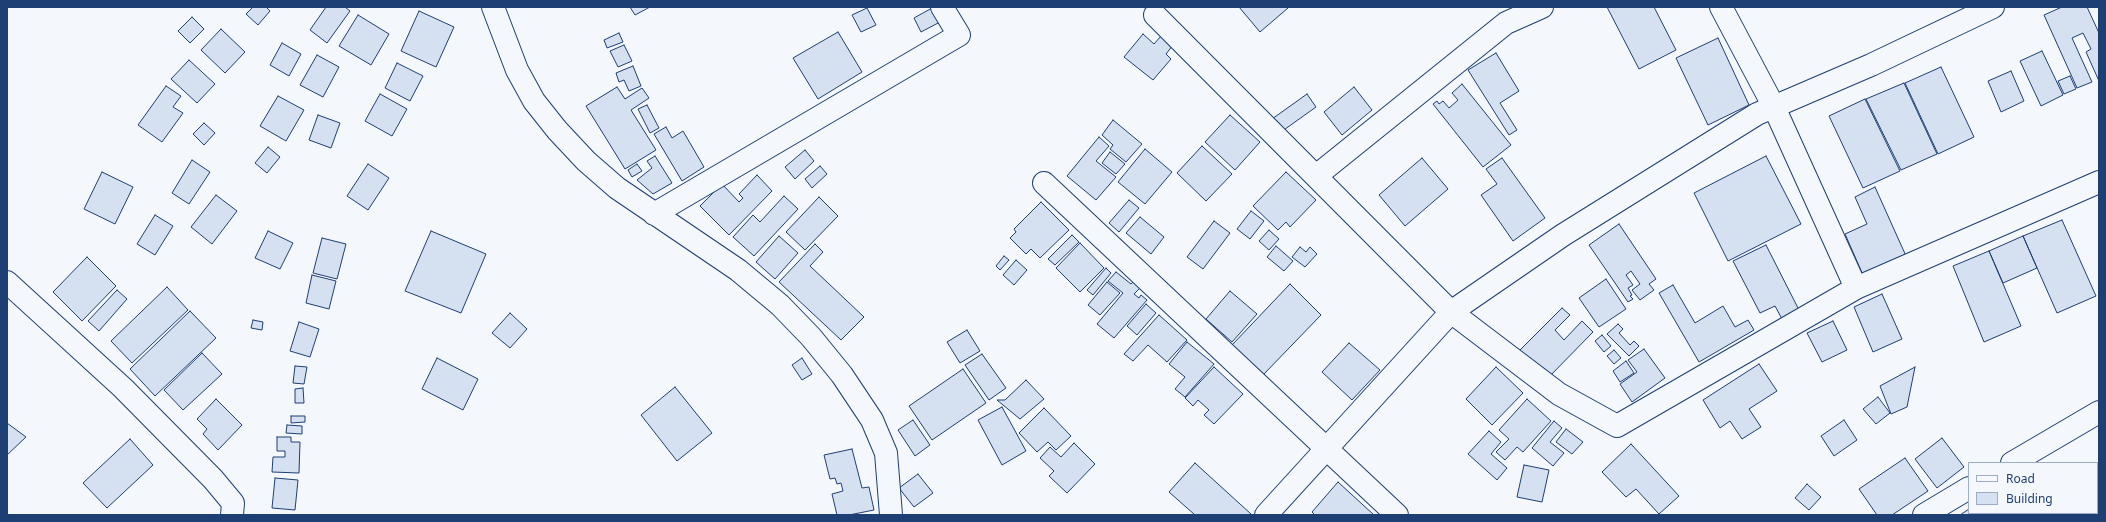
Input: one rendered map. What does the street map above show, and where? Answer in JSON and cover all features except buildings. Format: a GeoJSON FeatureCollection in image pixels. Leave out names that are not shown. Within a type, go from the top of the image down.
{"type":"FeatureCollection","features":[{"type":"Feature","properties":{"kind":"street"},"geometry":{"type":"LineString","coordinates":[[493,7],[517,70],[538,106],[556,130],[586,161],[617,188],[738,270],[780,305],[811,337],[842,375],[872,420],[886,453],[891,515]]}},
{"type":"Feature","properties":{"kind":"street"},"geometry":{"type":"LineString","coordinates":[[654,214],[959,35],[942,7]]}},
{"type":"Feature","properties":{"kind":"street"},"geometry":{"type":"LineString","coordinates":[[1316,176],[1506,23],[1542,7]]}},
{"type":"Feature","properties":{"kind":"street"},"geometry":{"type":"LineString","coordinates":[[1721,7],[1774,107],[1856,288]]}},
{"type":"Feature","properties":{"kind":"street"},"geometry":{"type":"LineString","coordinates":[[1266,515],[1451,312],[1563,235],[1757,114],[1871,66],[1992,7]]}},
{"type":"Feature","properties":{"kind":"street"},"geometry":{"type":"LineString","coordinates":[[1155,15],[1451,312],[1559,394],[1617,426],[1856,288],[2099,182]]}},
{"type":"Feature","properties":{"kind":"street"},"geometry":{"type":"LineString","coordinates":[[1044,183],[1397,515]]}},
{"type":"Feature","properties":{"kind":"street"},"geometry":{"type":"LineString","coordinates":[[7,282],[123,388],[213,479],[233,503],[232,515]]}},
{"type":"Feature","properties":{"kind":"street"},"geometry":{"type":"LineString","coordinates":[[2014,462],[2099,412]]}},
{"type":"Feature","properties":{"kind":"street"},"geometry":{"type":"LineString","coordinates":[[1924,515],[1968,489]]}}]}
